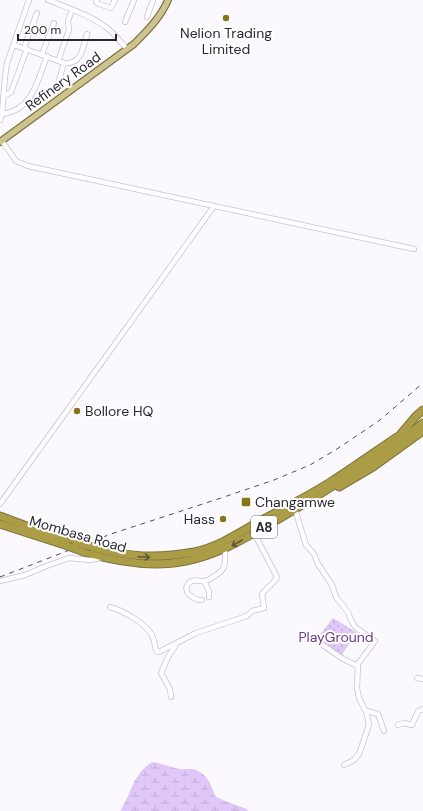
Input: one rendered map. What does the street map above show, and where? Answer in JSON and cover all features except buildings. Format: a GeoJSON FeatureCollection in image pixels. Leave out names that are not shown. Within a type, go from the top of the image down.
{"type":"FeatureCollection","features":[{"type":"Feature","properties":{"kind":"highway"},"geometry":{"type":"LineString","coordinates":[[400,435],[423,410]]}},
{"type":"Feature","properties":{"kind":"highway","name":"Mombasa Road"},"geometry":{"type":"LineString","coordinates":[[0,516],[92,547],[122,554],[151,557],[173,555],[208,548],[227,540],[332,482],[423,418]]}},
{"type":"Feature","properties":{"kind":"highway","name":"Mombasa Road"},"geometry":{"type":"LineString","coordinates":[[0,524],[103,558],[145,564],[166,564],[191,560],[211,555],[225,549],[295,509],[378,457],[423,423]]}},
{"type":"Feature","properties":{"kind":"highway"},"geometry":{"type":"LineString","coordinates":[[305,503],[325,495],[354,479],[423,431]]}},
{"type":"Feature","properties":{"kind":"main road","name":"Refinery Road"},"geometry":{"type":"LineString","coordinates":[[1,141],[126,49],[149,28],[162,12],[168,0]]}},
{"type":"Feature","properties":{"kind":"street"},"geometry":{"type":"LineString","coordinates":[[0,120],[4,96],[2,87],[7,63],[29,0]]}},
{"type":"Feature","properties":{"kind":"street"},"geometry":{"type":"LineString","coordinates":[[48,0],[61,3],[108,28],[126,49]]}},
{"type":"Feature","properties":{"kind":"street"},"geometry":{"type":"LineString","coordinates":[[97,0],[96,2],[111,8],[115,0]]}},
{"type":"Feature","properties":{"kind":"street"},"geometry":{"type":"LineString","coordinates":[[125,22],[134,0]]}},
{"type":"Feature","properties":{"kind":"street"},"geometry":{"type":"LineString","coordinates":[[147,17],[153,0]]}},
{"type":"Feature","properties":{"kind":"street"},"geometry":{"type":"LineString","coordinates":[[58,61],[69,30],[69,19],[72,10]]}},
{"type":"Feature","properties":{"kind":"street"},"geometry":{"type":"LineString","coordinates":[[4,96],[11,92],[37,13]]}},
{"type":"Feature","properties":{"kind":"street"},"geometry":{"type":"LineString","coordinates":[[24,16],[34,19]]}},
{"type":"Feature","properties":{"kind":"street"},"geometry":{"type":"LineString","coordinates":[[2,114],[9,114],[32,96],[54,23]]}},
{"type":"Feature","properties":{"kind":"street"},"geometry":{"type":"LineString","coordinates":[[14,45],[64,63],[72,63],[78,59],[87,34]]}},
{"type":"Feature","properties":{"kind":"street"},"geometry":{"type":"LineString","coordinates":[[56,90],[64,63]]}},
{"type":"Feature","properties":{"kind":"street"},"geometry":{"type":"LineString","coordinates":[[1,141],[16,161],[22,164],[76,178],[414,249]]}},
{"type":"Feature","properties":{"kind":"street"},"geometry":{"type":"LineString","coordinates":[[0,504],[214,206]]}},
{"type":"Feature","properties":{"kind":"street"},"geometry":{"type":"LineString","coordinates":[[295,509],[306,545],[314,554],[318,564],[332,584],[336,597],[348,612],[355,626],[375,642],[358,666],[358,694],[366,711],[369,725],[359,752],[354,760],[344,765]]}},
{"type":"Feature","properties":{"kind":"street"},"geometry":{"type":"LineString","coordinates":[[110,607],[124,613],[146,627],[153,637],[157,652],[167,649],[202,630],[247,616],[252,611],[265,608],[262,594],[277,576],[254,533]]}},
{"type":"Feature","properties":{"kind":"street"},"geometry":{"type":"LineString","coordinates":[[202,600],[190,597],[187,586],[194,580],[204,582],[219,573],[224,568],[225,549]]}},
{"type":"Feature","properties":{"kind":"street"},"geometry":{"type":"LineString","coordinates":[[0,581],[25,575],[69,558],[90,560],[103,558]]}},
{"type":"Feature","properties":{"kind":"street"},"geometry":{"type":"LineString","coordinates":[[204,582],[209,591],[209,597]]}},
{"type":"Feature","properties":{"kind":"street"},"geometry":{"type":"LineString","coordinates":[[317,641],[344,659],[358,666]]}},
{"type":"Feature","properties":{"kind":"street"},"geometry":{"type":"LineString","coordinates":[[171,697],[170,689],[161,673],[176,643]]}},
{"type":"Feature","properties":{"kind":"street"},"geometry":{"type":"LineString","coordinates":[[417,678],[423,679]]}},
{"type":"Feature","properties":{"kind":"street"},"geometry":{"type":"LineString","coordinates":[[398,725],[404,723],[412,725],[418,710],[423,709]]}},
{"type":"Feature","properties":{"kind":"street"},"geometry":{"type":"LineString","coordinates":[[366,711],[378,714],[384,731]]}},
{"type":"Feature","properties":{"kind":"green space","name":"PlayGround"},"geometry":{"type":"Polygon","coordinates":[[[333,618],[357,633],[340,657],[315,641],[333,618]]]}},
{"type":"Feature","properties":{"kind":"green space"},"geometry":{"type":"Polygon","coordinates":[[[152,762],[180,769],[197,770],[201,772],[212,787],[215,796],[247,809],[248,811],[120,811],[136,778],[145,767],[152,762]]]}},
{"type":"Feature","properties":{"kind":"railway"},"geometry":{"type":"LineString","coordinates":[[0,577],[111,534],[274,480],[310,465],[380,420],[423,383]]}},
{"type":"Feature","properties":{"kind":"place","name":"Nelion Trading Limited"},"geometry":{"type":"Point","coordinates":[226,18]}},
{"type":"Feature","properties":{"kind":"place","name":"Bollore HQ"},"geometry":{"type":"Point","coordinates":[77,411]}},
{"type":"Feature","properties":{"kind":"place","name":"Changamwe"},"geometry":{"type":"Point","coordinates":[246,502]}},
{"type":"Feature","properties":{"kind":"place","name":"Hass"},"geometry":{"type":"Point","coordinates":[223,519]}}]}
